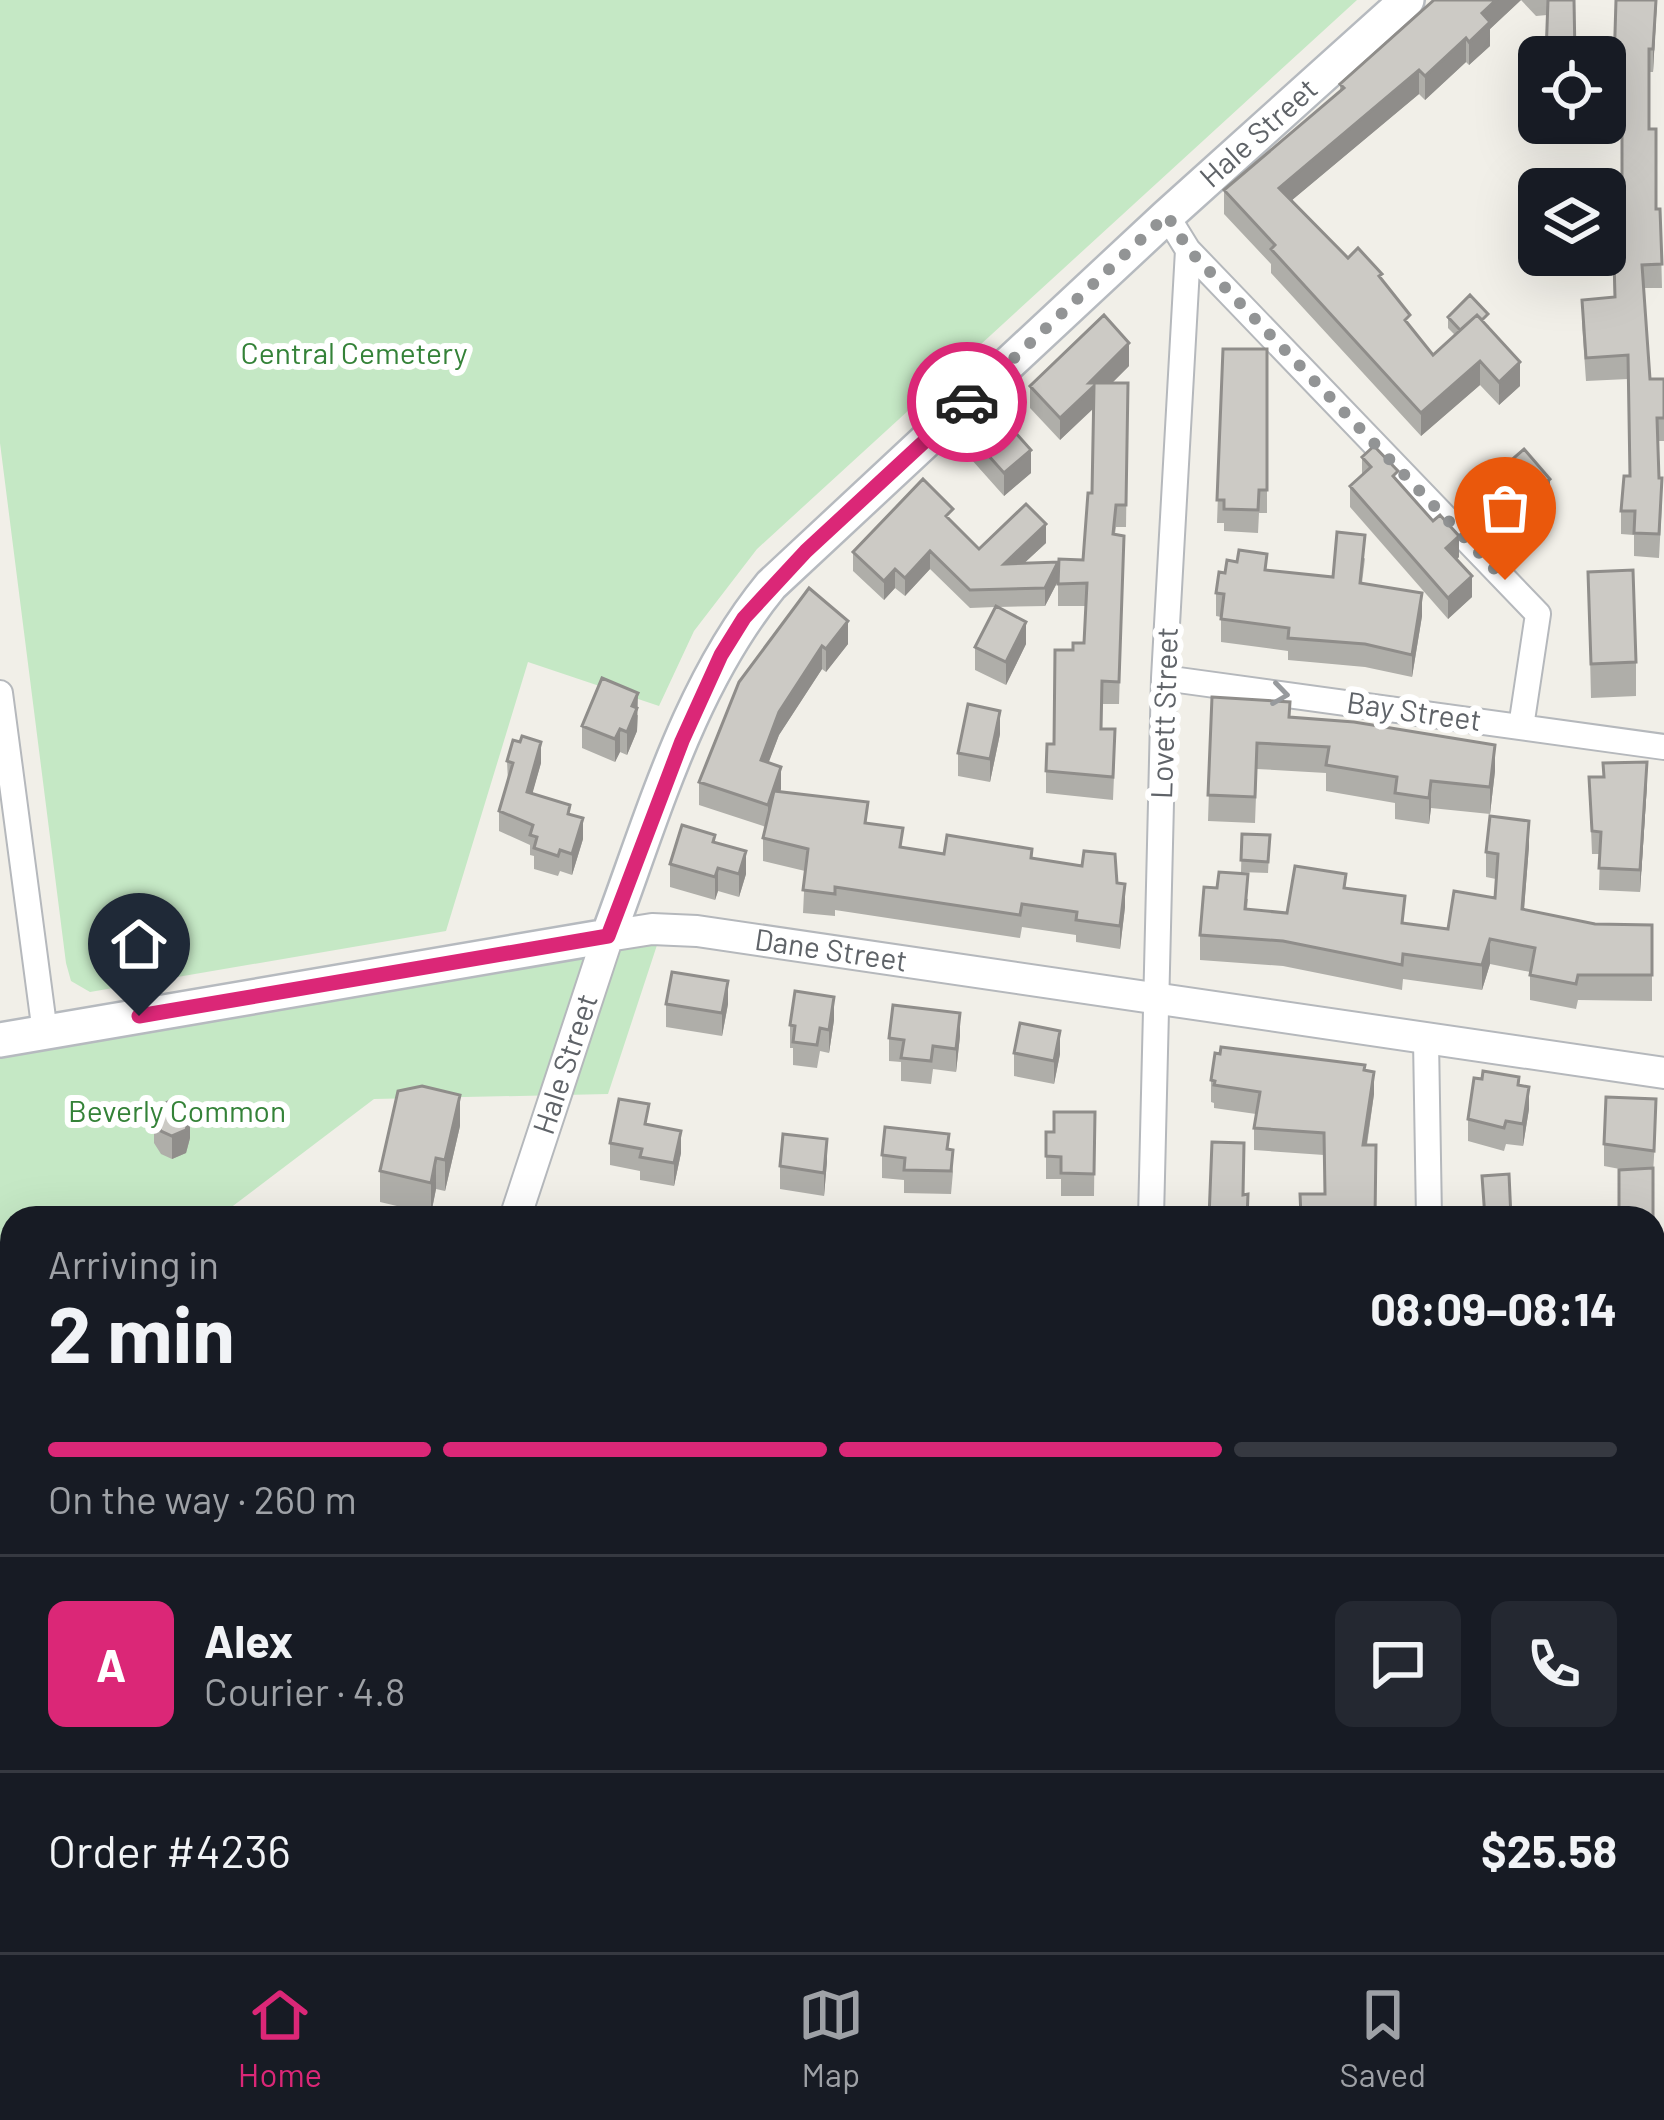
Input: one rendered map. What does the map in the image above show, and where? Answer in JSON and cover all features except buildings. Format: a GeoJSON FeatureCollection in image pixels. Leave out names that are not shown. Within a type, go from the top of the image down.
{"type":"FeatureCollection","features":[{"type":"Feature","properties":{"kind":"main road","name":"Hale Street"},"geometry":{"type":"LineString","coordinates":[[608,936],[682,741],[721,655],[744,618],[806,551],[1167,215],[1407,0]]}},
{"type":"Feature","properties":{"kind":"main road","name":"Dane Street"},"geometry":{"type":"LineString","coordinates":[[0,1040],[608,936]]}},
{"type":"Feature","properties":{"kind":"street"},"geometry":{"type":"LineString","coordinates":[[1167,215],[1189,250],[1538,614],[1521,727]]}},
{"type":"Feature","properties":{"kind":"street","name":"Lovett Street"},"geometry":{"type":"LineString","coordinates":[[1150,1206],[1164,678],[1189,250]]}},
{"type":"Feature","properties":{"kind":"street","name":"Bay Street"},"geometry":{"type":"LineString","coordinates":[[1164,678],[1664,746]]}},
{"type":"Feature","properties":{"kind":"street"},"geometry":{"type":"LineString","coordinates":[[0,693],[45,1033]]}},
{"type":"Feature","properties":{"kind":"street","name":"Dane Street"},"geometry":{"type":"LineString","coordinates":[[608,936],[652,929],[697,931],[1664,1073]]}},
{"type":"Feature","properties":{"kind":"street","name":"Hale Street"},"geometry":{"type":"LineString","coordinates":[[518,1206],[608,936]]}},
{"type":"Feature","properties":{"kind":"street"},"geometry":{"type":"LineString","coordinates":[[1426,1040],[1429,1206]]}},
{"type":"Feature","properties":{"kind":"green space","name":"Central Cemetery"},"geometry":{"type":"Polygon","coordinates":[[[0,0],[1357,0],[757,549],[694,631],[659,706],[528,662],[446,931],[90,992],[71,981],[66,963],[0,443],[0,0]]]}},
{"type":"Feature","properties":{"kind":"green space","name":"Beverly Common"},"geometry":{"type":"Polygon","coordinates":[[[658,942],[608,1094],[374,1099],[233,1206],[0,1206],[0,1034],[658,942]]]}},
{"type":"Feature","properties":{"kind":"way so far"},"geometry":{"type":"LineString","coordinates":[[967,402],[1167,215],[1189,250],[1505,580]]}},
{"type":"Feature","properties":{"kind":"route"},"geometry":{"type":"LineString","coordinates":[[139,1016],[608,936],[682,741],[721,655],[744,618],[806,551],[967,402]]}}]}
